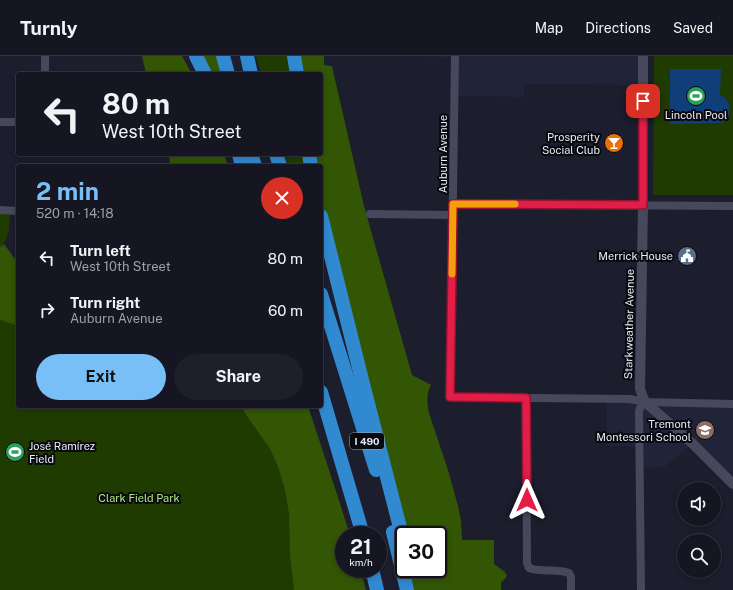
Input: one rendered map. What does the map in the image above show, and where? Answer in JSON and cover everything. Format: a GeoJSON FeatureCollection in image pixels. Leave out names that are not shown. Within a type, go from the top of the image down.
{"type":"FeatureCollection","features":[{"type":"Feature","properties":{"kind":"highway"},"geometry":{"type":"LineString","coordinates":[[196,56],[204,72]]}},
{"type":"Feature","properties":{"kind":"highway"},"geometry":{"type":"LineString","coordinates":[[223,56],[227,72]]}},
{"type":"Feature","properties":{"kind":"highway"},"geometry":{"type":"LineString","coordinates":[[247,56],[251,72]]}},
{"type":"Feature","properties":{"kind":"highway"},"geometry":{"type":"LineString","coordinates":[[294,56],[296,72]]}},
{"type":"Feature","properties":{"kind":"highway"},"geometry":{"type":"LineString","coordinates":[[323,224],[400,526]]}},
{"type":"Feature","properties":{"kind":"highway","name":"I 490"},"geometry":{"type":"LineString","coordinates":[[323,300],[382,488],[407,590]]}},
{"type":"Feature","properties":{"kind":"highway","name":"I 490"},"geometry":{"type":"LineString","coordinates":[[323,399],[359,526]]}},
{"type":"Feature","properties":{"kind":"highway"},"geometry":{"type":"LineString","coordinates":[[318,408],[359,526]]}},
{"type":"Feature","properties":{"kind":"highway"},"geometry":{"type":"LineString","coordinates":[[374,578],[377,590]]}},
{"type":"Feature","properties":{"kind":"highway"},"geometry":{"type":"LineString","coordinates":[[406,578],[407,590]]}},
{"type":"Feature","properties":{"kind":"street"},"geometry":{"type":"LineString","coordinates":[[45,56],[45,72]]}},
{"type":"Feature","properties":{"kind":"street","name":"Auburn Avenue"},"geometry":{"type":"LineString","coordinates":[[455,56],[450,397],[526,398]]}},
{"type":"Feature","properties":{"kind":"street","name":"Starkweather Avenue"},"geometry":{"type":"LineString","coordinates":[[641,590],[640,408],[645,402],[640,389],[643,205],[643,56]]}},
{"type":"Feature","properties":{"kind":"street"},"geometry":{"type":"LineString","coordinates":[[0,122],[16,122]]}},
{"type":"Feature","properties":{"kind":"street"},"geometry":{"type":"LineString","coordinates":[[453,204],[733,206]]}},
{"type":"Feature","properties":{"kind":"street"},"geometry":{"type":"LineString","coordinates":[[0,210],[16,211]]}},
{"type":"Feature","properties":{"kind":"street"},"geometry":{"type":"LineString","coordinates":[[370,214],[453,215]]}},
{"type":"Feature","properties":{"kind":"street"},"geometry":{"type":"LineString","coordinates":[[571,590],[571,577],[569,573],[563,570],[534,570],[529,568],[527,563],[526,398],[630,399],[645,402],[733,404]]}},
{"type":"Feature","properties":{"kind":"street"},"geometry":{"type":"LineString","coordinates":[[645,402],[693,444],[733,484]]}},
{"type":"Feature","properties":{"kind":"shaded area"},"geometry":{"type":"Polygon","coordinates":[[[387,56],[643,56],[643,85],[524,84],[524,97],[454,96],[454,57],[387,56]]]}},
{"type":"Feature","properties":{"kind":"shaded area"},"geometry":{"type":"Polygon","coordinates":[[[607,399],[733,404],[733,484],[693,444],[664,467],[640,468],[640,447],[607,446],[607,399]]]}},
{"type":"Feature","properties":{"kind":"green space"},"geometry":{"type":"Polygon","coordinates":[[[142,56],[182,56],[191,72],[146,72],[142,56]]]}},
{"type":"Feature","properties":{"kind":"green space"},"geometry":{"type":"Polygon","coordinates":[[[203,56],[218,56],[222,72],[210,72],[203,56]]]}},
{"type":"Feature","properties":{"kind":"green space"},"geometry":{"type":"Polygon","coordinates":[[[256,56],[287,56],[290,72],[260,72],[256,56]]]}},
{"type":"Feature","properties":{"kind":"green space"},"geometry":{"type":"Polygon","coordinates":[[[294,56],[324,56],[324,65],[332,66],[364,206],[412,375],[431,385],[427,399],[429,413],[458,506],[461,521],[462,540],[494,540],[494,564],[505,572],[507,576],[501,582],[501,590],[411,590],[409,578],[447,578],[447,526],[402,526],[323,224],[323,164],[311,164],[309,156],[323,156],[323,72],[297,72],[294,56]]]}},
{"type":"Feature","properties":{"kind":"green space"},"geometry":{"type":"Polygon","coordinates":[[[654,56],[733,56],[733,195],[653,195],[654,56]]]}},
{"type":"Feature","properties":{"kind":"green space"},"geometry":{"type":"Polygon","coordinates":[[[169,156],[225,156],[227,164],[170,164],[169,156]]]}},
{"type":"Feature","properties":{"kind":"green space"},"geometry":{"type":"Polygon","coordinates":[[[285,156],[302,156],[304,164],[287,164],[285,156]]]}},
{"type":"Feature","properties":{"kind":"green space"},"geometry":{"type":"Polygon","coordinates":[[[0,210],[10,211],[8,235],[0,247],[0,210]]]}},
{"type":"Feature","properties":{"kind":"green space"},"geometry":{"type":"Polygon","coordinates":[[[4,244],[16,260],[16,325],[0,320],[0,247],[4,244]]]}},
{"type":"Feature","properties":{"kind":"green space","name":"Clark Field Park"},"geometry":{"type":"Polygon","coordinates":[[[0,320],[16,325],[16,408],[242,408],[270,449],[278,467],[285,490],[289,515],[290,557],[294,590],[0,590],[0,320]]]}},
{"type":"Feature","properties":{"kind":"green space"},"geometry":{"type":"Polygon","coordinates":[[[242,408],[309,408],[347,526],[335,526],[335,578],[363,578],[366,590],[294,590],[290,557],[289,515],[285,490],[278,467],[270,449],[242,408]]]}},
{"type":"Feature","properties":{"kind":"water","name":"Lincoln Pool"},"geometry":{"type":"Polygon","coordinates":[[[670,69],[721,69],[720,95],[729,105],[730,110],[727,118],[720,123],[670,124],[670,69]]]}},
{"type":"Feature","properties":{"kind":"slow traffic"},"geometry":{"type":"LineString","coordinates":[[452,274],[453,204],[515,204]]}},
{"type":"Feature","properties":{"kind":"place","name":"Lincoln Pool"},"geometry":{"type":"Point","coordinates":[696,96]}},
{"type":"Feature","properties":{"kind":"place","name":"Prosperity Social Club"},"geometry":{"type":"Point","coordinates":[614,143]}},
{"type":"Feature","properties":{"kind":"place","name":"Merrick House"},"geometry":{"type":"Point","coordinates":[687,256]}},
{"type":"Feature","properties":{"kind":"place","name":"Tremont Montessori School"},"geometry":{"type":"Point","coordinates":[705,430]}},
{"type":"Feature","properties":{"kind":"place","name":"José Ramírez Field"},"geometry":{"type":"Point","coordinates":[15,452]}},
{"type":"Feature","properties":{"kind":"route"},"geometry":{"type":"LineString","coordinates":[[527,500],[526,398],[450,397],[453,204],[643,205],[643,101]]}}]}
